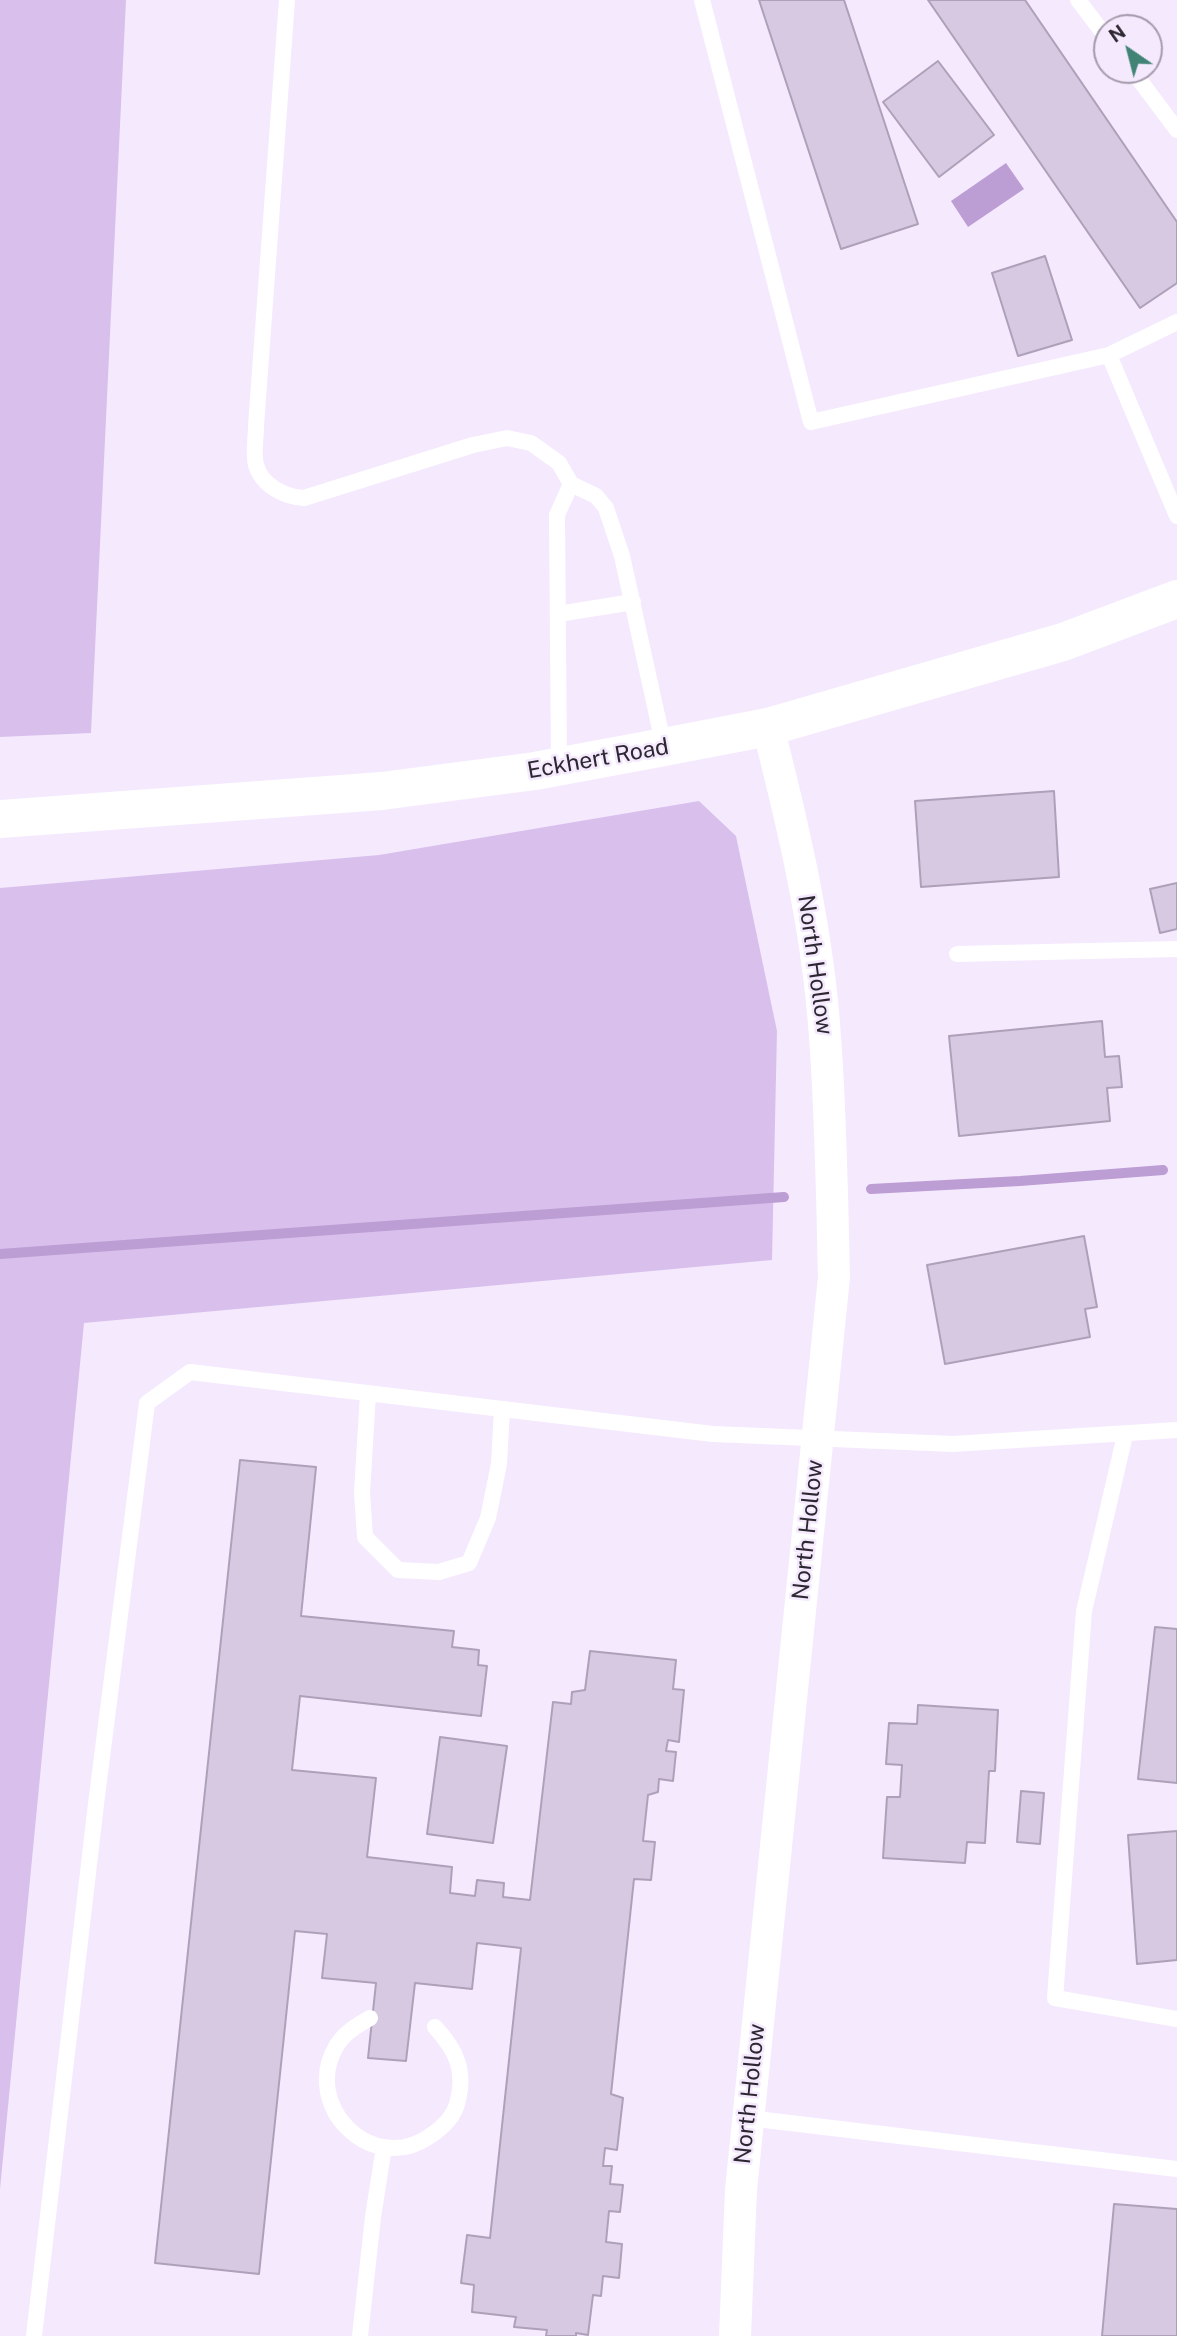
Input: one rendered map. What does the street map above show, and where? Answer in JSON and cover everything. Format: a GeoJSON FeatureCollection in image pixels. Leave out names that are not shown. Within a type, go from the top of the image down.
{"type":"FeatureCollection","features":[{"type":"Feature","properties":{"kind":"main road","name":"Eckhert Road"},"geometry":{"type":"LineString","coordinates":[[0,819],[382,791],[559,766],[664,747],[768,727],[1063,642],[1177,599]]}},
{"type":"Feature","properties":{"kind":"street","name":"North Hollow"},"geometry":{"type":"LineString","coordinates":[[735,2336],[741,2190],[834,1278],[825,1035],[813,935],[796,839],[768,727]]}},
{"type":"Feature","properties":{"kind":"lane"},"geometry":{"type":"LineString","coordinates":[[287,0],[256,426],[256,466],[269,485],[289,497],[304,498],[473,445],[507,438],[531,443],[558,463],[571,484],[596,496],[606,508],[622,556],[664,747]]}},
{"type":"Feature","properties":{"kind":"lane"},"geometry":{"type":"LineString","coordinates":[[702,0],[811,422],[1109,355],[1177,322]]}},
{"type":"Feature","properties":{"kind":"lane"},"geometry":{"type":"LineString","coordinates":[[1078,0],[1093,20]]}},
{"type":"Feature","properties":{"kind":"lane"},"geometry":{"type":"LineString","coordinates":[[1142,84],[1177,130]]}},
{"type":"Feature","properties":{"kind":"lane"},"geometry":{"type":"LineString","coordinates":[[1109,355],[1177,516]]}},
{"type":"Feature","properties":{"kind":"lane"},"geometry":{"type":"LineString","coordinates":[[559,766],[557,514],[571,484]]}},
{"type":"Feature","properties":{"kind":"lane"},"geometry":{"type":"LineString","coordinates":[[558,614],[633,602]]}},
{"type":"Feature","properties":{"kind":"lane"},"geometry":{"type":"LineString","coordinates":[[957,954],[1177,949]]}},
{"type":"Feature","properties":{"kind":"lane"},"geometry":{"type":"LineString","coordinates":[[34,2336],[96,1804],[147,1403],[190,1372],[713,1434],[953,1444],[1177,1430]]}},
{"type":"Feature","properties":{"kind":"lane"},"geometry":{"type":"LineString","coordinates":[[368,1393],[362,1493],[365,1537],[398,1570],[439,1572],[469,1563],[488,1518],[499,1464],[502,1409]]}},
{"type":"Feature","properties":{"kind":"lane"},"geometry":{"type":"LineString","coordinates":[[1125,1435],[1084,1611],[1055,1998],[1177,2019]]}},
{"type":"Feature","properties":{"kind":"lane"},"geometry":{"type":"LineString","coordinates":[[370,2018],[352,2029],[338,2044],[329,2064],[327,2085],[331,2105],[342,2123],[358,2137],[384,2147],[400,2148],[422,2142],[441,2129],[455,2110],[461,2088],[459,2065],[451,2044],[435,2027]]}},
{"type":"Feature","properties":{"kind":"lane"},"geometry":{"type":"LineString","coordinates":[[748,2118],[1177,2169]]}},
{"type":"Feature","properties":{"kind":"lane"},"geometry":{"type":"LineString","coordinates":[[360,2336],[384,2147]]}},
{"type":"Feature","properties":{"kind":"shaded area"},"geometry":{"type":"Polygon","coordinates":[[[0,0],[126,0],[91,733],[0,737],[0,0]]]}},
{"type":"Feature","properties":{"kind":"shaded area"},"geometry":{"type":"Polygon","coordinates":[[[1006,163],[1024,189],[968,227],[951,201],[1006,163]]]}},
{"type":"Feature","properties":{"kind":"shaded area"},"geometry":{"type":"Polygon","coordinates":[[[699,801],[736,836],[777,1031],[772,1260],[84,1323],[0,2189],[0,888],[379,855],[699,801]]]}},
{"type":"Feature","properties":{"kind":"building"},"geometry":{"type":"Polygon","coordinates":[[[759,0],[844,0],[918,224],[841,249],[759,0]]]}},
{"type":"Feature","properties":{"kind":"building"},"geometry":{"type":"Polygon","coordinates":[[[928,0],[1025,0],[1177,222],[1177,283],[1140,308],[928,0]]]}},
{"type":"Feature","properties":{"kind":"building"},"geometry":{"type":"Polygon","coordinates":[[[938,61],[994,135],[939,177],[883,102],[938,61]]]}},
{"type":"Feature","properties":{"kind":"building"},"geometry":{"type":"Polygon","coordinates":[[[1045,256],[1072,340],[1018,356],[992,273],[1045,256]]]}},
{"type":"Feature","properties":{"kind":"building"},"geometry":{"type":"Polygon","coordinates":[[[1054,791],[1059,877],[921,887],[915,801],[1054,791]]]}},
{"type":"Feature","properties":{"kind":"building"},"geometry":{"type":"Polygon","coordinates":[[[1177,883],[1177,929],[1160,933],[1150,889],[1177,883]]]}},
{"type":"Feature","properties":{"kind":"building"},"geometry":{"type":"Polygon","coordinates":[[[1102,1021],[1105,1057],[1119,1056],[1122,1087],[1107,1088],[1110,1121],[959,1136],[949,1036],[1102,1021]]]}},
{"type":"Feature","properties":{"kind":"building"},"geometry":{"type":"Polygon","coordinates":[[[1084,1236],[1097,1307],[1085,1309],[1090,1337],[945,1364],[927,1265],[1084,1236]]]}},
{"type":"Feature","properties":{"kind":"building"},"geometry":{"type":"Polygon","coordinates":[[[240,1460],[316,1467],[301,1616],[454,1631],[452,1647],[479,1650],[478,1665],[487,1666],[481,1716],[300,1696],[292,1770],[376,1778],[367,1857],[452,1867],[450,1893],[475,1896],[477,1880],[504,1883],[503,1897],[530,1900],[553,1702],[571,1704],[572,1692],[585,1690],[590,1651],[676,1660],[673,1689],[684,1690],[679,1742],[668,1740],[666,1751],[676,1752],[673,1781],[659,1779],[658,1792],[648,1795],[643,1841],[655,1842],[651,1880],[634,1879],[611,2094],[623,2098],[617,2150],[605,2148],[603,2166],[612,2166],[610,2184],[623,2185],[620,2212],[609,2211],[606,2242],[622,2244],[619,2278],[603,2276],[601,2296],[593,2295],[588,2335],[576,2333],[576,2336],[546,2336],[547,2330],[514,2327],[516,2317],[472,2312],[474,2285],[461,2283],[467,2235],[490,2238],[521,1948],[477,1943],[472,1989],[415,1983],[406,2061],[368,2058],[376,1983],[322,1978],[327,1934],[295,1931],[259,2274],[155,2263],[240,1460]]]}},
{"type":"Feature","properties":{"kind":"building"},"geometry":{"type":"Polygon","coordinates":[[[1155,1627],[1177,1629],[1177,1783],[1138,1779],[1155,1627]]]}},
{"type":"Feature","properties":{"kind":"building"},"geometry":{"type":"Polygon","coordinates":[[[918,1705],[998,1710],[995,1771],[989,1771],[985,1843],[967,1842],[965,1863],[883,1858],[887,1797],[900,1797],[902,1765],[886,1764],[889,1723],[917,1724],[918,1705]]]}},
{"type":"Feature","properties":{"kind":"building"},"geometry":{"type":"Polygon","coordinates":[[[440,1737],[507,1746],[493,1843],[427,1834],[440,1737]]]}},
{"type":"Feature","properties":{"kind":"building"},"geometry":{"type":"Polygon","coordinates":[[[1021,1791],[1044,1793],[1040,1844],[1017,1842],[1021,1791]]]}},
{"type":"Feature","properties":{"kind":"building"},"geometry":{"type":"Polygon","coordinates":[[[1177,1831],[1177,1960],[1137,1964],[1128,1835],[1177,1831]]]}},
{"type":"Feature","properties":{"kind":"building"},"geometry":{"type":"Polygon","coordinates":[[[1114,2204],[1177,2209],[1177,2336],[1102,2336],[1114,2204]]]}},
{"type":"Feature","properties":{"kind":"waterway"},"geometry":{"type":"LineString","coordinates":[[871,1189],[1163,1170]]}},
{"type":"Feature","properties":{"kind":"waterway"},"geometry":{"type":"LineString","coordinates":[[0,1254],[784,1197]]}}]}
